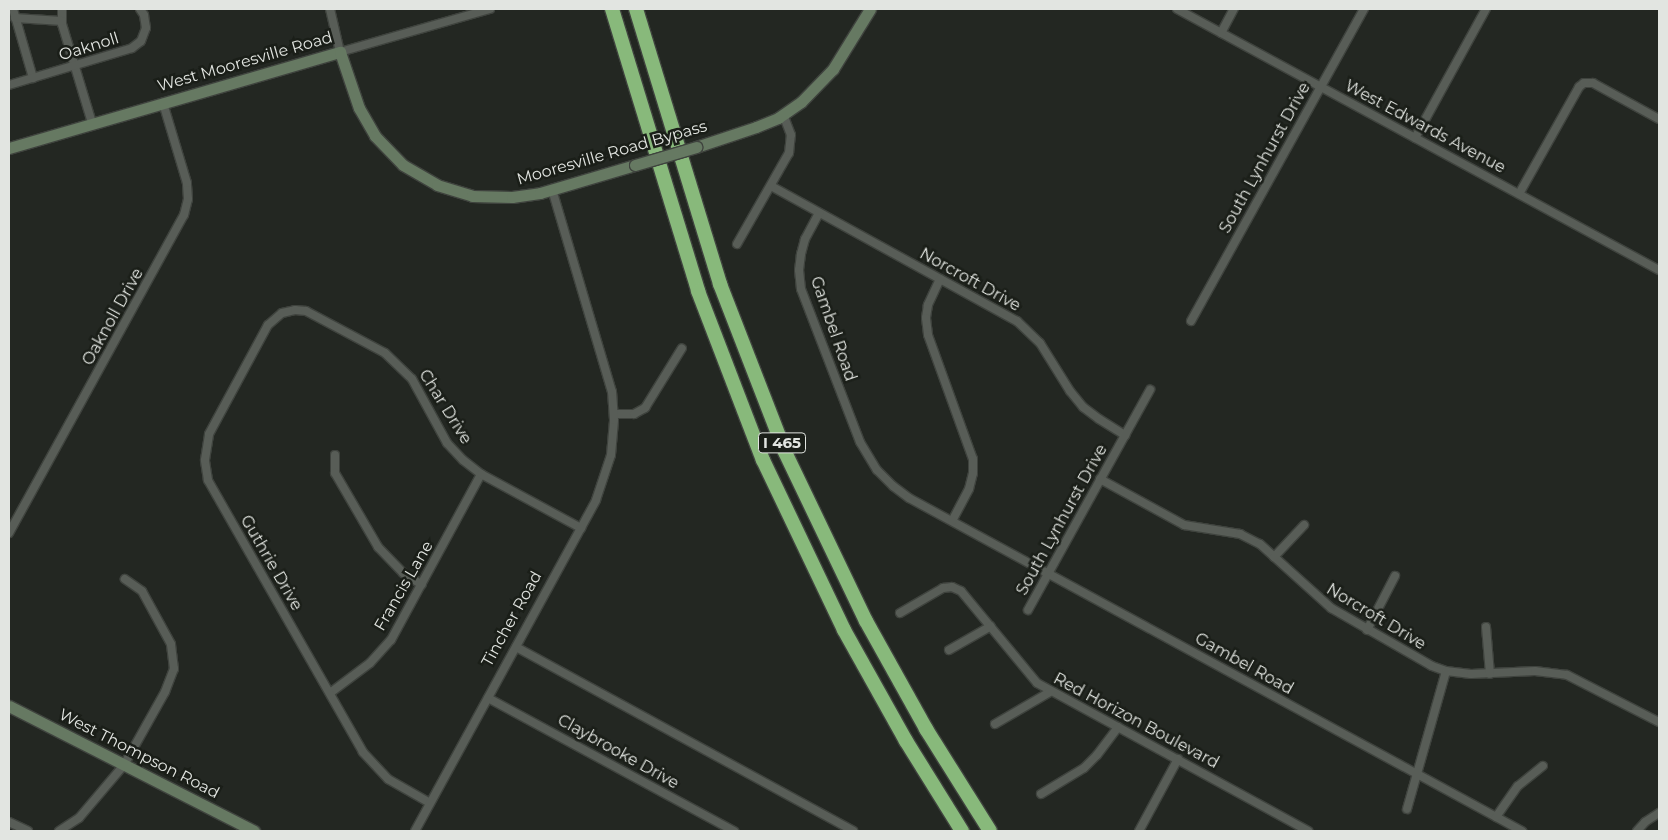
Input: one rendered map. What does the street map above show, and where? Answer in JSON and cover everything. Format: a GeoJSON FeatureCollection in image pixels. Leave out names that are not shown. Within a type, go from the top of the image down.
{"type":"FeatureCollection","features":[{"type":"Feature","properties":{"kind":"highway","name":"I 465"},"geometry":{"type":"LineString","coordinates":[[638,9],[641,25],[717,275],[785,452],[866,621],[931,737],[990,831]]}},
{"type":"Feature","properties":{"kind":"highway","name":"I 465"},"geometry":{"type":"LineString","coordinates":[[612,11],[695,283],[763,460],[816,575],[849,638],[906,740],[962,831]]}},
{"type":"Feature","properties":{"kind":"street"},"geometry":{"type":"LineString","coordinates":[[13,9],[33,78]]}},
{"type":"Feature","properties":{"kind":"street"},"geometry":{"type":"LineString","coordinates":[[62,9],[62,21],[92,123]]}},
{"type":"Feature","properties":{"kind":"street","name":"Oaknoll"},"geometry":{"type":"LineString","coordinates":[[9,85],[132,48],[139,43],[145,32],[144,16],[140,9]]}},
{"type":"Feature","properties":{"kind":"street"},"geometry":{"type":"LineString","coordinates":[[330,9],[340,52]]}},
{"type":"Feature","properties":{"kind":"street","name":"West Mooresville Road"},"geometry":{"type":"LineString","coordinates":[[9,148],[490,9]]}},
{"type":"Feature","properties":{"kind":"street"},"geometry":{"type":"LineString","coordinates":[[737,244],[771,186],[790,146],[790,128],[783,114],[812,93],[829,74],[848,47],[870,9]]}},
{"type":"Feature","properties":{"kind":"street","name":"West Edwards Avenue"},"geometry":{"type":"LineString","coordinates":[[1177,9],[1659,270]]}},
{"type":"Feature","properties":{"kind":"street"},"geometry":{"type":"LineString","coordinates":[[1221,33],[1234,9]]}},
{"type":"Feature","properties":{"kind":"street","name":"South Lynhurst Drive"},"geometry":{"type":"LineString","coordinates":[[1191,321],[1364,9]]}},
{"type":"Feature","properties":{"kind":"street"},"geometry":{"type":"LineString","coordinates":[[1415,138],[1486,9]]}},
{"type":"Feature","properties":{"kind":"street"},"geometry":{"type":"LineString","coordinates":[[15,18],[62,21]]}},
{"type":"Feature","properties":{"kind":"street","name":"Mooresville Road Bypass"},"geometry":{"type":"LineString","coordinates":[[340,52],[358,108],[368,126],[391,154],[409,170],[437,185],[472,196],[512,198],[552,189],[750,130],[783,114]]}},
{"type":"Feature","properties":{"kind":"street"},"geometry":{"type":"LineString","coordinates":[[1519,194],[1579,87],[1587,82],[1593,83],[1659,118]]}},
{"type":"Feature","properties":{"kind":"street","name":"Oaknoll Drive"},"geometry":{"type":"LineString","coordinates":[[9,534],[184,215],[188,199],[187,183],[163,103]]}},
{"type":"Feature","properties":{"kind":"street","name":"Norcroft Drive"},"geometry":{"type":"LineString","coordinates":[[771,186],[1011,317],[1029,331],[1040,343],[1070,391],[1083,406],[1099,420],[1125,435]]}},
{"type":"Feature","properties":{"kind":"street","name":"Tincher Road"},"geometry":{"type":"LineString","coordinates":[[414,831],[581,528],[607,472],[613,444],[614,414],[609,379],[552,189]]}},
{"type":"Feature","properties":{"kind":"street","name":"Gambel Road"},"geometry":{"type":"LineString","coordinates":[[819,213],[805,239],[801,254],[799,270],[801,289],[862,448],[884,477],[910,498],[1522,831]]}},
{"type":"Feature","properties":{"kind":"street"},"geometry":{"type":"LineString","coordinates":[[940,279],[928,305],[926,318],[928,335],[973,459],[969,489],[952,521]]}},
{"type":"Feature","properties":{"kind":"street","name":"Char Drive"},"geometry":{"type":"LineString","coordinates":[[284,312],[298,309],[306,311],[391,357],[412,378],[448,443],[458,456],[481,474],[581,528]]}},
{"type":"Feature","properties":{"kind":"street","name":"Guthrie Drive"},"geometry":{"type":"LineString","coordinates":[[284,312],[268,324],[213,425],[206,444],[205,464],[214,492],[363,752],[388,779],[430,804]]}},
{"type":"Feature","properties":{"kind":"street"},"geometry":{"type":"LineString","coordinates":[[614,414],[634,414],[645,408],[682,348]]}},
{"type":"Feature","properties":{"kind":"street","name":"South Lynhurst Drive"},"geometry":{"type":"LineString","coordinates":[[1028,610],[1150,390]]}},
{"type":"Feature","properties":{"kind":"street"},"geometry":{"type":"LineString","coordinates":[[335,455],[336,473],[378,548],[403,573],[422,585]]}},
{"type":"Feature","properties":{"kind":"street","name":"Francis Lane"},"geometry":{"type":"LineString","coordinates":[[330,693],[370,663],[391,640],[481,474]]}},
{"type":"Feature","properties":{"kind":"street","name":"Norcroft Drive"},"geometry":{"type":"LineString","coordinates":[[1100,480],[1180,523],[1240,534],[1260,544],[1326,605],[1428,664],[1446,671],[1466,674],[1534,671],[1567,674],[1659,722]]}},
{"type":"Feature","properties":{"kind":"street"},"geometry":{"type":"LineString","coordinates":[[1274,557],[1304,525]]}},
{"type":"Feature","properties":{"kind":"street"},"geometry":{"type":"LineString","coordinates":[[1367,630],[1395,576]]}},
{"type":"Feature","properties":{"kind":"street"},"geometry":{"type":"LineString","coordinates":[[59,831],[74,828],[124,765],[165,692],[174,669],[171,644],[142,591],[125,579]]}},
{"type":"Feature","properties":{"kind":"street","name":"Red Horizon Boulevard"},"geometry":{"type":"LineString","coordinates":[[900,613],[943,588],[953,587],[964,594],[1031,676],[1050,692],[1178,759],[1308,831]]}},
{"type":"Feature","properties":{"kind":"street"},"geometry":{"type":"LineString","coordinates":[[949,650],[991,626]]}},
{"type":"Feature","properties":{"kind":"street"},"geometry":{"type":"LineString","coordinates":[[1486,627],[1490,674]]}},
{"type":"Feature","properties":{"kind":"street"},"geometry":{"type":"LineString","coordinates":[[516,647],[853,831]]}},
{"type":"Feature","properties":{"kind":"street"},"geometry":{"type":"LineString","coordinates":[[1407,809],[1446,671]]}},
{"type":"Feature","properties":{"kind":"street"},"geometry":{"type":"LineString","coordinates":[[995,724],[1050,692]]}},
{"type":"Feature","properties":{"kind":"street","name":"Claybrooke Drive"},"geometry":{"type":"LineString","coordinates":[[488,698],[734,831]]}},
{"type":"Feature","properties":{"kind":"street","name":"West Thompson Road"},"geometry":{"type":"LineString","coordinates":[[9,706],[254,831]]}},
{"type":"Feature","properties":{"kind":"street"},"geometry":{"type":"LineString","coordinates":[[1041,794],[1091,762],[1118,728]]}},
{"type":"Feature","properties":{"kind":"street"},"geometry":{"type":"LineString","coordinates":[[1139,831],[1178,759]]}},
{"type":"Feature","properties":{"kind":"street"},"geometry":{"type":"LineString","coordinates":[[1496,817],[1518,786],[1543,766]]}},
{"type":"Feature","properties":{"kind":"street"},"geometry":{"type":"LineString","coordinates":[[1637,831],[1645,822],[1659,814]]}},
{"type":"Feature","properties":{"kind":"street"},"geometry":{"type":"LineString","coordinates":[[9,822],[28,831]]}}]}
